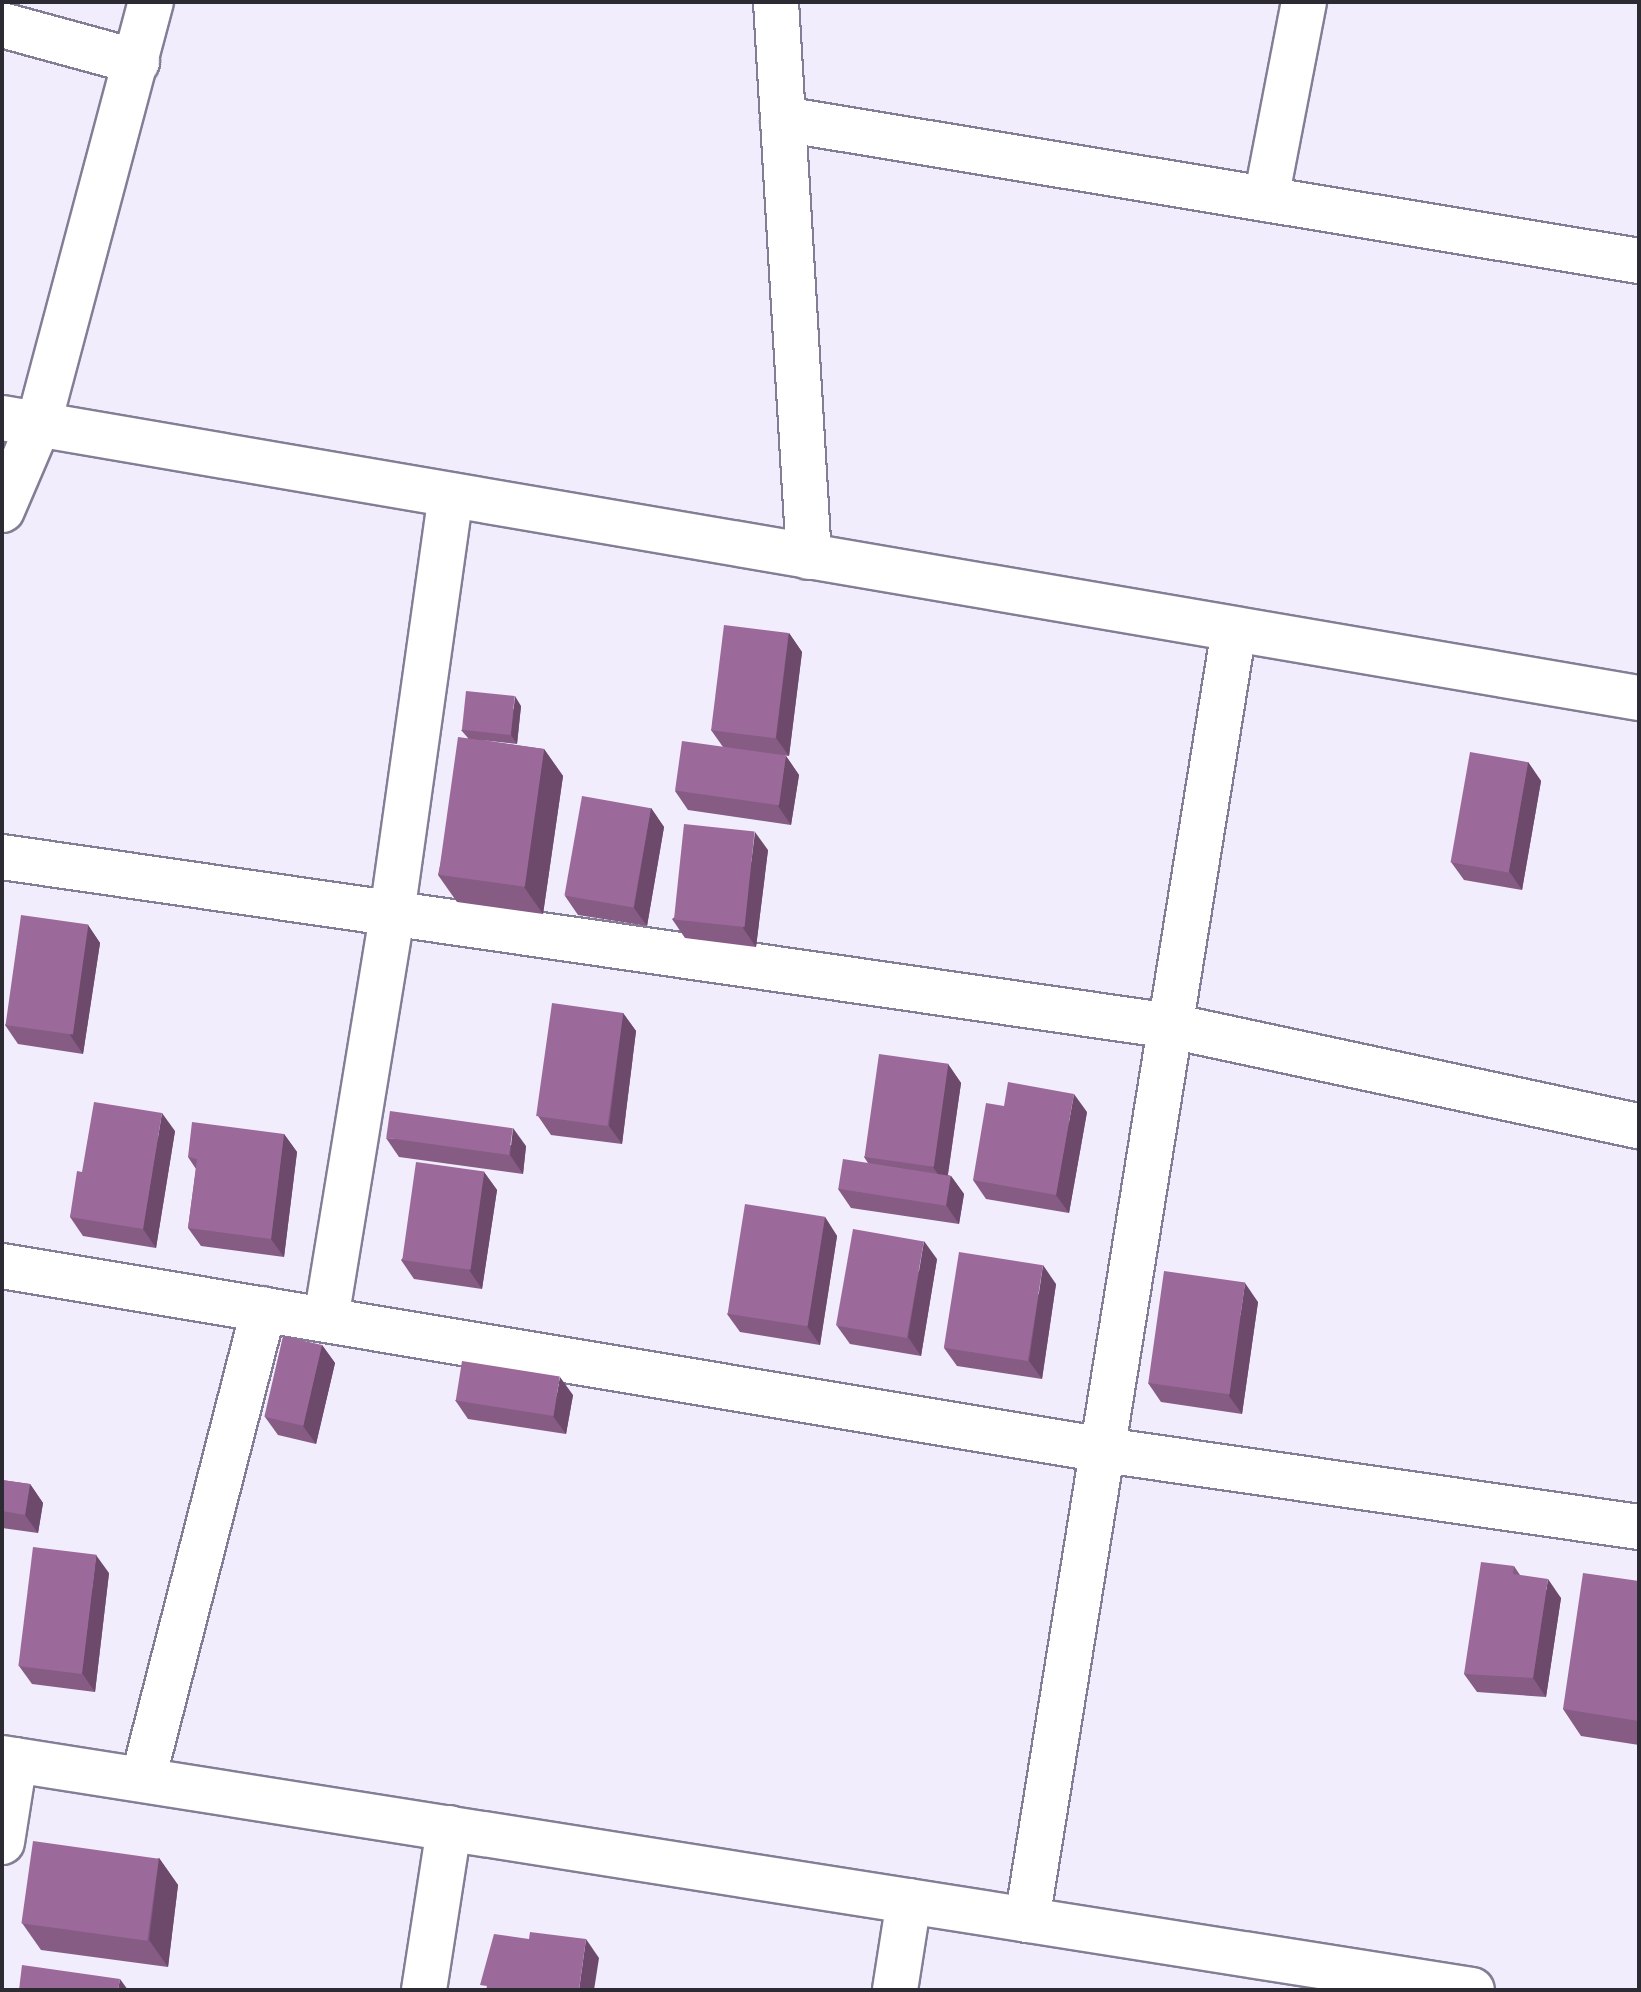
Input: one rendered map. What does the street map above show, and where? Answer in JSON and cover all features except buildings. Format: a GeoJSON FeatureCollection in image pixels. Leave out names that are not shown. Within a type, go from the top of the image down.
{"type":"FeatureCollection","features":[{"type":"Feature","properties":{"kind":"street"},"geometry":{"type":"LineString","coordinates":[[2,510],[20,422],[137,62],[151,2]]}},
{"type":"Feature","properties":{"kind":"street"},"geometry":{"type":"LineString","coordinates":[[776,2],[809,557]]}},
{"type":"Feature","properties":{"kind":"street"},"geometry":{"type":"LineString","coordinates":[[1266,199],[1304,2]]}},
{"type":"Feature","properties":{"kind":"street"},"geometry":{"type":"LineString","coordinates":[[2,25],[137,62]]}},
{"type":"Feature","properties":{"kind":"street"},"geometry":{"type":"LineString","coordinates":[[783,119],[1639,261]]}},
{"type":"Feature","properties":{"kind":"street"},"geometry":{"type":"LineString","coordinates":[[20,422],[1639,698]]}},
{"type":"Feature","properties":{"kind":"street"},"geometry":{"type":"LineString","coordinates":[[326,1319],[392,914],[451,496]]}},
{"type":"Feature","properties":{"kind":"street"},"geometry":{"type":"LineString","coordinates":[[1027,1920],[1234,629]]}},
{"type":"Feature","properties":{"kind":"street"},"geometry":{"type":"LineString","coordinates":[[2,857],[1171,1026],[1639,1126]]}},
{"type":"Feature","properties":{"kind":"street"},"geometry":{"type":"LineString","coordinates":[[2,1266],[1104,1450],[1639,1527]]}},
{"type":"Feature","properties":{"kind":"street"},"geometry":{"type":"LineString","coordinates":[[143,1779],[264,1309]]}},
{"type":"Feature","properties":{"kind":"street"},"geometry":{"type":"LineString","coordinates":[[2,1842],[8,1759],[1027,1920],[1287,1975],[1472,1990]]}},
{"type":"Feature","properties":{"kind":"street"},"geometry":{"type":"LineString","coordinates":[[424,1990],[449,1828]]}},
{"type":"Feature","properties":{"kind":"street"},"geometry":{"type":"LineString","coordinates":[[895,1990],[909,1901]]}}]}
